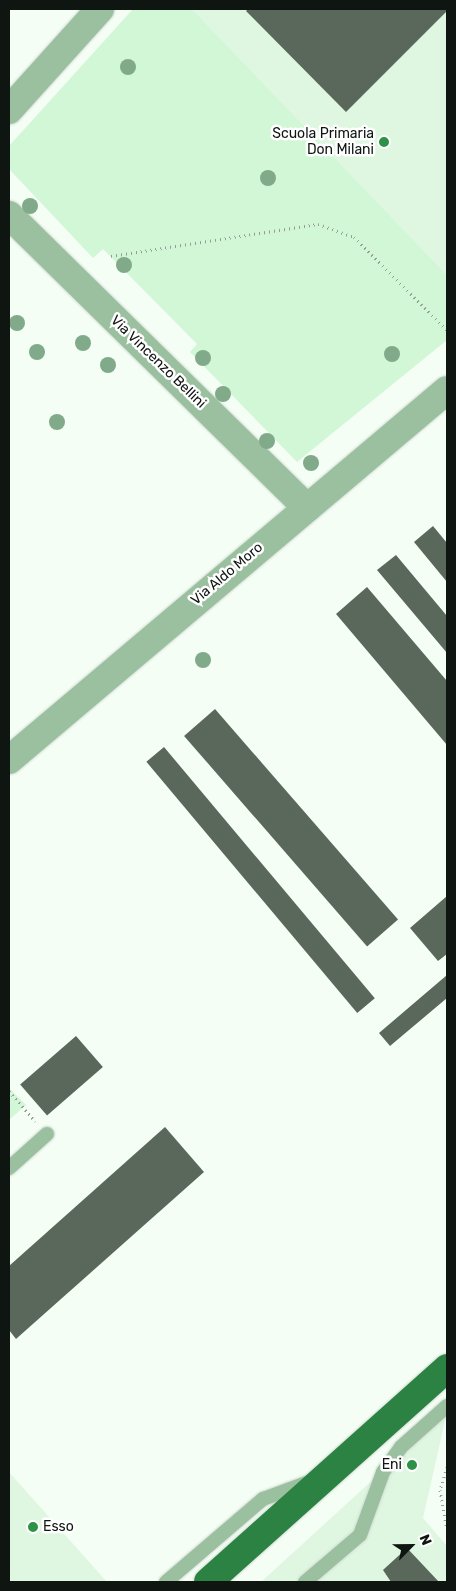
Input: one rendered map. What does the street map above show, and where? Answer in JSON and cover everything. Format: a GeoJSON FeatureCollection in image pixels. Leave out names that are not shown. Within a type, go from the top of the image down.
{"type":"FeatureCollection","features":[{"type":"Feature","properties":{"kind":"highway"},"geometry":{"type":"LineString","coordinates":[[208,1582],[447,1368]]}},
{"type":"Feature","properties":{"kind":"street"},"geometry":{"type":"LineString","coordinates":[[9,110],[100,9]]}},
{"type":"Feature","properties":{"kind":"street","name":"Via Vincenzo Bellini"},"geometry":{"type":"LineString","coordinates":[[9,215],[307,508]]}},
{"type":"Feature","properties":{"kind":"street","name":"Via Aldo Moro"},"geometry":{"type":"LineString","coordinates":[[9,760],[447,390]]}},
{"type":"Feature","properties":{"kind":"lane"},"geometry":{"type":"LineString","coordinates":[[9,1168],[47,1134]]}},
{"type":"Feature","properties":{"kind":"lane"},"geometry":{"type":"LineString","coordinates":[[305,1582],[360,1535],[383,1472],[401,1447],[447,1406]]}},
{"type":"Feature","properties":{"kind":"lane"},"geometry":{"type":"LineString","coordinates":[[166,1582],[263,1498],[326,1476]]}},
{"type":"Feature","properties":{"kind":"path"},"geometry":{"type":"LineString","coordinates":[[111,256],[318,224],[354,237],[447,330]]}},
{"type":"Feature","properties":{"kind":"path"},"geometry":{"type":"LineString","coordinates":[[9,1091],[47,1134]]}},
{"type":"Feature","properties":{"kind":"path"},"geometry":{"type":"LineString","coordinates":[[447,1467],[440,1490],[447,1528]]}},
{"type":"Feature","properties":{"kind":"shaded area"},"geometry":{"type":"Polygon","coordinates":[[[133,9],[192,9],[447,275],[447,340],[297,462],[190,352],[197,344],[103,249],[93,258],[9,169],[9,146],[133,9]]]}},
{"type":"Feature","properties":{"kind":"shaded area","name":"Scuola Primaria Don Milani"},"geometry":{"type":"Polygon","coordinates":[[[192,9],[447,9],[447,275],[192,9]]]}},
{"type":"Feature","properties":{"kind":"shaded area"},"geometry":{"type":"Polygon","coordinates":[[[9,1088],[26,1105],[9,1120],[9,1088]]]}},
{"type":"Feature","properties":{"kind":"shaded area","name":"Eni"},"geometry":{"type":"Polygon","coordinates":[[[447,1412],[423,1518],[447,1546],[447,1582],[261,1582],[447,1412]]]}},
{"type":"Feature","properties":{"kind":"shaded area","name":"Esso"},"geometry":{"type":"Polygon","coordinates":[[[9,1472],[107,1582],[9,1582],[9,1472]]]}},
{"type":"Feature","properties":{"kind":"building"},"geometry":{"type":"Polygon","coordinates":[[[248,9],[447,9],[447,11],[346,112],[246,11],[248,9]]]}},
{"type":"Feature","properties":{"kind":"building"},"geometry":{"type":"Polygon","coordinates":[[[433,526],[447,543],[447,582],[414,542],[433,526]]]}},
{"type":"Feature","properties":{"kind":"building"},"geometry":{"type":"Polygon","coordinates":[[[396,555],[447,616],[447,653],[377,570],[396,555]]]}},
{"type":"Feature","properties":{"kind":"building"},"geometry":{"type":"Polygon","coordinates":[[[367,587],[447,681],[447,745],[336,614],[367,587]]]}},
{"type":"Feature","properties":{"kind":"building"},"geometry":{"type":"Polygon","coordinates":[[[215,709],[398,920],[367,946],[184,736],[215,709]]]}},
{"type":"Feature","properties":{"kind":"building"},"geometry":{"type":"Polygon","coordinates":[[[164,747],[375,998],[357,1013],[146,762],[164,747]]]}},
{"type":"Feature","properties":{"kind":"building"},"geometry":{"type":"Polygon","coordinates":[[[447,896],[447,954],[438,961],[410,928],[447,896]]]}},
{"type":"Feature","properties":{"kind":"building"},"geometry":{"type":"Polygon","coordinates":[[[447,975],[447,998],[390,1046],[379,1033],[447,975]]]}},
{"type":"Feature","properties":{"kind":"building"},"geometry":{"type":"Polygon","coordinates":[[[76,1036],[103,1067],[47,1115],[20,1085],[76,1036]]]}},
{"type":"Feature","properties":{"kind":"building"},"geometry":{"type":"Polygon","coordinates":[[[165,1127],[204,1172],[16,1339],[9,1330],[9,1266],[165,1127]]]}},
{"type":"Feature","properties":{"kind":"building"},"geometry":{"type":"Polygon","coordinates":[[[407,1548],[439,1582],[391,1582],[383,1570],[407,1548]]]}},
{"type":"Feature","properties":{"kind":"place","name":"Scuola Primaria Don Milani"},"geometry":{"type":"Point","coordinates":[384,142]}},
{"type":"Feature","properties":{"kind":"place","name":"Eni"},"geometry":{"type":"Point","coordinates":[412,1465]}},
{"type":"Feature","properties":{"kind":"place","name":"Esso"},"geometry":{"type":"Point","coordinates":[33,1527]}}]}
